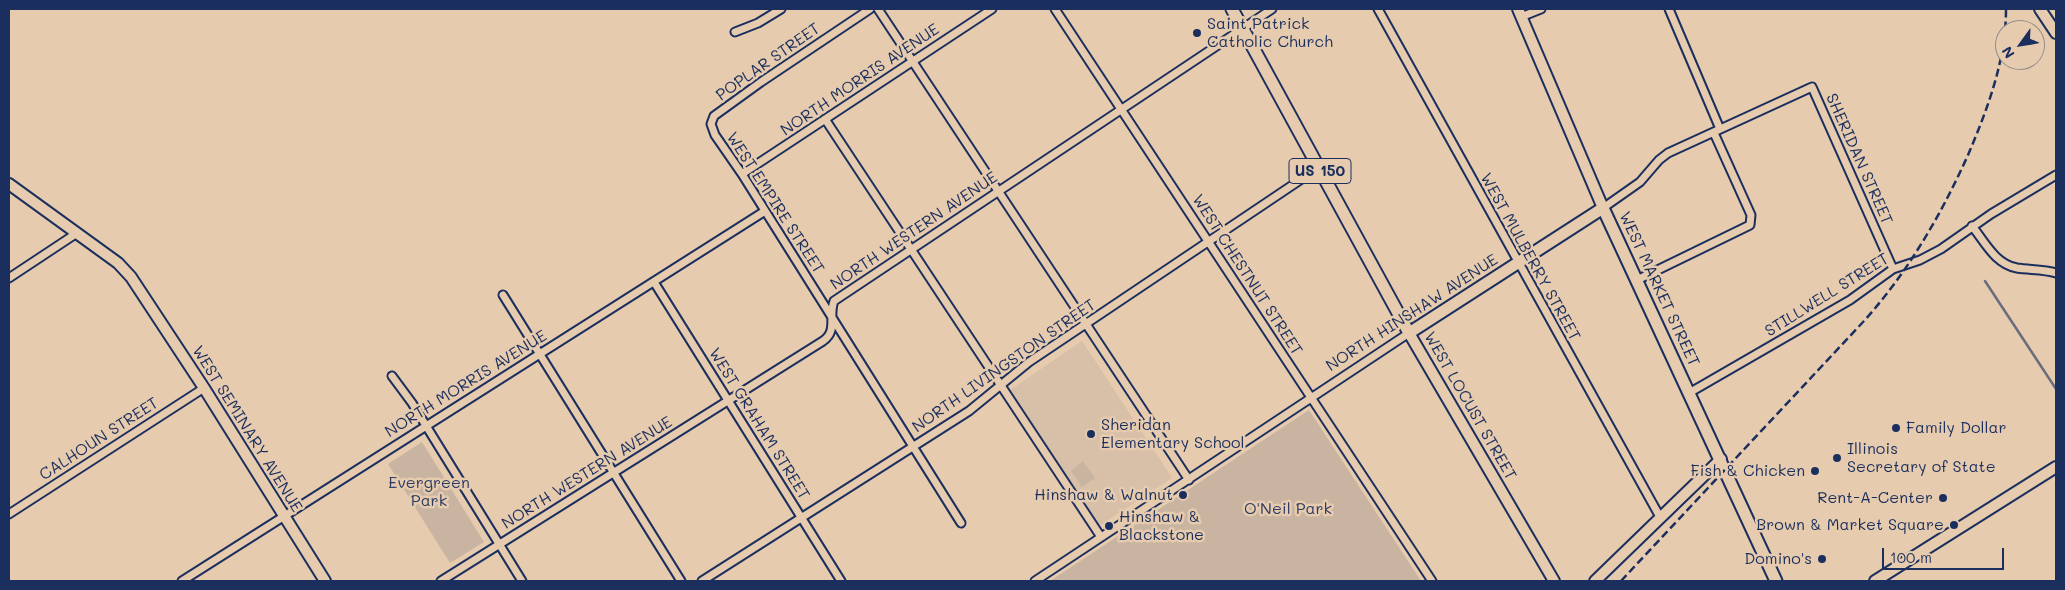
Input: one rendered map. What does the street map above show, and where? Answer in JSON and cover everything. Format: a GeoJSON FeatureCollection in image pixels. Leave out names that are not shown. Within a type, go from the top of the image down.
{"type":"FeatureCollection","features":[{"type":"Feature","properties":{"kind":"main road","name":"WEST LOCUST STREET"},"geometry":{"type":"LineString","coordinates":[[1232,9],[1409,333]]}},
{"type":"Feature","properties":{"kind":"main road","name":"NORTH HINSHAW AVENUE"},"geometry":{"type":"LineString","coordinates":[[1409,333],[1603,208]]}},
{"type":"Feature","properties":{"kind":"main road","name":"WEST MARKET STREET"},"geometry":{"type":"LineString","coordinates":[[1603,208],[1776,581]]}},
{"type":"Feature","properties":{"kind":"street"},"geometry":{"type":"LineString","coordinates":[[735,32],[758,23],[781,9]]}},
{"type":"Feature","properties":{"kind":"street","name":"POPLAR STREET"},"geometry":{"type":"LineString","coordinates":[[712,125],[713,118],[720,112],[761,82],[870,9]]}},
{"type":"Feature","properties":{"kind":"street"},"geometry":{"type":"LineString","coordinates":[[878,9],[1188,480]]}},
{"type":"Feature","properties":{"kind":"street","name":"NORTH MORRIS AVENUE"},"geometry":{"type":"LineString","coordinates":[[742,174],[992,9]]}},
{"type":"Feature","properties":{"kind":"street","name":"WEST CHESTNUT STREET"},"geometry":{"type":"LineString","coordinates":[[1055,9],[1432,581]]}},
{"type":"Feature","properties":{"kind":"street","name":"NORTH WESTERN AVENUE"},"geometry":{"type":"LineString","coordinates":[[441,581],[829,337],[832,331],[831,309],[834,301],[1272,9]]}},
{"type":"Feature","properties":{"kind":"street","name":"WEST MULBERRY STREET"},"geometry":{"type":"LineString","coordinates":[[1378,9],[1660,518]]}},
{"type":"Feature","properties":{"kind":"street"},"geometry":{"type":"LineString","coordinates":[[1519,13],[1541,9]]}},
{"type":"Feature","properties":{"kind":"street"},"geometry":{"type":"LineString","coordinates":[[1636,280],[1745,228],[1751,222],[1751,215],[1669,9]]}},
{"type":"Feature","properties":{"kind":"street"},"geometry":{"type":"LineString","coordinates":[[2040,9],[2056,33]]}},
{"type":"Feature","properties":{"kind":"street","name":"WEST MARKET STREET"},"geometry":{"type":"LineString","coordinates":[[1519,13],[1603,208]]}},
{"type":"Feature","properties":{"kind":"street","name":"NORTH HINSHAW AVENUE"},"geometry":{"type":"LineString","coordinates":[[1603,208],[1633,187],[1659,160],[1668,154],[1812,87]]}},
{"type":"Feature","properties":{"kind":"street","name":"SHERIDAN STREET"},"geometry":{"type":"LineString","coordinates":[[1812,87],[1893,269]]}},
{"type":"Feature","properties":{"kind":"street"},"geometry":{"type":"LineString","coordinates":[[825,119],[1101,537]]}},
{"type":"Feature","properties":{"kind":"street","name":"WEST EMPIRE STREET"},"geometry":{"type":"LineString","coordinates":[[712,125],[715,135],[742,174],[961,524]]}},
{"type":"Feature","properties":{"kind":"street","name":"NORTH LIVINGSTON STREET"},"geometry":{"type":"LineString","coordinates":[[702,581],[969,411],[1029,362],[1318,168]]}},
{"type":"Feature","properties":{"kind":"street","name":"STILLWELL STREET"},"geometry":{"type":"LineString","coordinates":[[1690,393],[1850,300],[1893,269],[1929,256],[1972,226],[2056,175]]}},
{"type":"Feature","properties":{"kind":"street","name":"WEST SEMINARY AVENUE"},"geometry":{"type":"LineString","coordinates":[[9,184],[125,270],[143,294],[204,388],[325,581]]}},
{"type":"Feature","properties":{"kind":"street","name":"NORTH MORRIS AVENUE"},"geometry":{"type":"LineString","coordinates":[[182,581],[765,211]]}},
{"type":"Feature","properties":{"kind":"street"},"geometry":{"type":"LineString","coordinates":[[1972,226],[1996,257],[2004,264],[2016,268],[2056,273]]}},
{"type":"Feature","properties":{"kind":"street"},"geometry":{"type":"LineString","coordinates":[[9,278],[77,233]]}},
{"type":"Feature","properties":{"kind":"street","name":"WEST GRAHAM STREET"},"geometry":{"type":"LineString","coordinates":[[654,282],[841,581]]}},
{"type":"Feature","properties":{"kind":"street"},"geometry":{"type":"LineString","coordinates":[[503,295],[682,581]]}},
{"type":"Feature","properties":{"kind":"street","name":"NORTH HINSHAW AVENUE"},"geometry":{"type":"LineString","coordinates":[[1035,581],[1409,333]]}},
{"type":"Feature","properties":{"kind":"street","name":"WEST LOCUST STREET"},"geometry":{"type":"LineString","coordinates":[[1409,333],[1554,581]]}},
{"type":"Feature","properties":{"kind":"street"},"geometry":{"type":"LineString","coordinates":[[392,376],[426,426],[522,581]]}},
{"type":"Feature","properties":{"kind":"street","name":"CALHOUN STREET"},"geometry":{"type":"LineString","coordinates":[[9,514],[204,388]]}},
{"type":"Feature","properties":{"kind":"street"},"geometry":{"type":"LineString","coordinates":[[1601,579],[1720,460]]}},
{"type":"Feature","properties":{"kind":"street"},"geometry":{"type":"LineString","coordinates":[[1875,581],[2056,467]]}},
{"type":"Feature","properties":{"kind":"shaded area","name":"Sheridan Elementary School"},"geometry":{"type":"Polygon","coordinates":[[[1082,341],[1172,478],[1099,526],[1010,390],[1082,341]]]}},
{"type":"Feature","properties":{"kind":"green space","name":"O'Neil Park"},"geometry":{"type":"Polygon","coordinates":[[[1309,410],[1421,581],[1050,581],[1309,410]]]}},
{"type":"Feature","properties":{"kind":"green space","name":"Evergreen Park"},"geometry":{"type":"Polygon","coordinates":[[[422,442],[484,542],[450,563],[388,464],[422,442]]]}},
{"type":"Feature","properties":{"kind":"green space"},"geometry":{"type":"Polygon","coordinates":[[[1083,461],[1095,478],[1082,487],[1071,471],[1083,461]]]}},
{"type":"Feature","properties":{"kind":"waterway"},"geometry":{"type":"LineString","coordinates":[[1985,281],[2056,389]]}},
{"type":"Feature","properties":{"kind":"railway"},"geometry":{"type":"LineString","coordinates":[[1621,581],[1864,321],[1909,263],[1947,199],[1968,155],[1989,102],[2003,47],[2006,9]]}},
{"type":"Feature","properties":{"kind":"place","name":"Saint Patrick Catholic Church"},"geometry":{"type":"Point","coordinates":[1197,33]}},
{"type":"Feature","properties":{"kind":"place","name":"Family Dollar"},"geometry":{"type":"Point","coordinates":[1896,428]}},
{"type":"Feature","properties":{"kind":"place","name":"Sheridan Elementary School"},"geometry":{"type":"Point","coordinates":[1091,434]}},
{"type":"Feature","properties":{"kind":"place","name":"Illinois Secretary of State"},"geometry":{"type":"Point","coordinates":[1837,458]}},
{"type":"Feature","properties":{"kind":"place","name":"Fish & Chicken"},"geometry":{"type":"Point","coordinates":[1815,471]}},
{"type":"Feature","properties":{"kind":"place","name":"Hinshaw & Walnut"},"geometry":{"type":"Point","coordinates":[1183,495]}},
{"type":"Feature","properties":{"kind":"place","name":"Rent-A-Center"},"geometry":{"type":"Point","coordinates":[1943,498]}},
{"type":"Feature","properties":{"kind":"place","name":"Brown & Market Square"},"geometry":{"type":"Point","coordinates":[1954,525]}},
{"type":"Feature","properties":{"kind":"place","name":"Hinshaw & Blackstone"},"geometry":{"type":"Point","coordinates":[1109,526]}},
{"type":"Feature","properties":{"kind":"place","name":"Domino's"},"geometry":{"type":"Point","coordinates":[1822,559]}}]}
